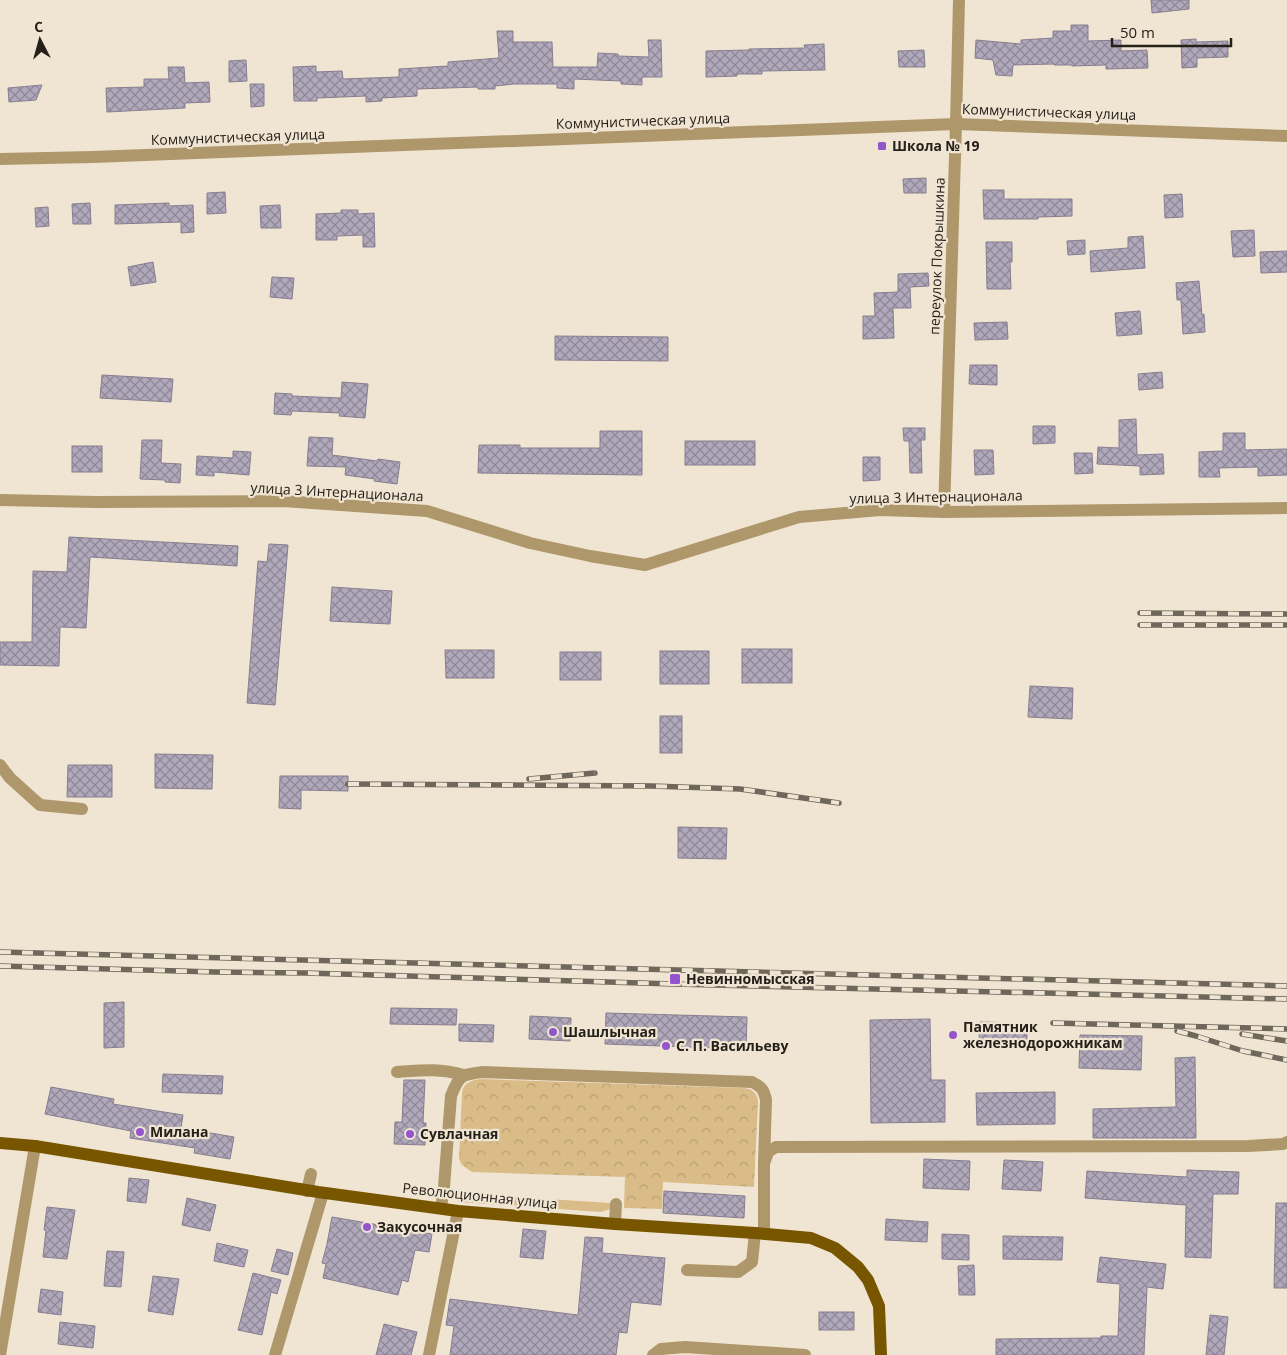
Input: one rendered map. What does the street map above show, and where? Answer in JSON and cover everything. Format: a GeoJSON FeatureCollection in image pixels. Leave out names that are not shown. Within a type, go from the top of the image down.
{"type":"FeatureCollection","features":[{"type":"Feature","properties":{"kind":"main road","name":"Революционная улица"},"geometry":{"type":"LineString","coordinates":[[0,1143],[35,1146],[323,1193],[458,1211],[811,1238],[835,1248],[858,1267],[868,1280],[879,1306],[881,1355]]}},
{"type":"Feature","properties":{"kind":"street","name":"переулок Покрышкина"},"geometry":{"type":"LineString","coordinates":[[944,512],[959,0]]}},
{"type":"Feature","properties":{"kind":"street","name":"Коммунистическая улица"},"geometry":{"type":"LineString","coordinates":[[0,160],[93,158],[956,124],[1287,136]]}},
{"type":"Feature","properties":{"kind":"street","name":"улица 3 Интернационала"},"geometry":{"type":"LineString","coordinates":[[0,500],[96,502],[283,501],[427,512],[530,543],[644,566],[799,517],[880,510],[944,512],[1287,508]]}},
{"type":"Feature","properties":{"kind":"street"},"geometry":{"type":"LineString","coordinates":[[0,765],[10,778],[40,805],[82,809]]}},
{"type":"Feature","properties":{"kind":"street"},"geometry":{"type":"LineString","coordinates":[[398,1072],[430,1069],[447,1070],[464,1075],[482,1072],[752,1082],[759,1085],[764,1091],[766,1100],[764,1163],[759,1233],[752,1262],[738,1272],[687,1270]]}},
{"type":"Feature","properties":{"kind":"street"},"geometry":{"type":"LineString","coordinates":[[441,1208],[450,1178],[451,1096],[456,1084],[464,1075]]}},
{"type":"Feature","properties":{"kind":"street"},"geometry":{"type":"LineString","coordinates":[[764,1163],[768,1152],[776,1147],[1238,1146],[1283,1144],[1287,1142]]}},
{"type":"Feature","properties":{"kind":"street"},"geometry":{"type":"LineString","coordinates":[[0,1355],[35,1146]]}},
{"type":"Feature","properties":{"kind":"street"},"geometry":{"type":"LineString","coordinates":[[307,1190],[311,1174]]}},
{"type":"Feature","properties":{"kind":"street"},"geometry":{"type":"LineString","coordinates":[[275,1355],[323,1193]]}},
{"type":"Feature","properties":{"kind":"street"},"geometry":{"type":"LineString","coordinates":[[615,1224],[616,1204]]}},
{"type":"Feature","properties":{"kind":"street"},"geometry":{"type":"LineString","coordinates":[[429,1355],[458,1211]]}},
{"type":"Feature","properties":{"kind":"street"},"geometry":{"type":"LineString","coordinates":[[653,1355],[661,1348],[685,1347],[805,1355]]}},
{"type":"Feature","properties":{"kind":"green space"},"geometry":{"type":"Polygon","coordinates":[[[482,1079],[750,1089],[756,1094],[758,1101],[754,1187],[663,1182],[662,1209],[624,1208],[625,1177],[472,1172],[462,1165],[459,1159],[462,1094],[466,1084],[482,1079]]]}},
{"type":"Feature","properties":{"kind":"green space"},"geometry":{"type":"Polygon","coordinates":[[[454,1193],[610,1203],[610,1209],[601,1212],[459,1202],[454,1198],[454,1193]]]}},
{"type":"Feature","properties":{"kind":"building"},"geometry":{"type":"Polygon","coordinates":[[[1151,0],[1189,0],[1189,9],[1152,13],[1151,0]]]}},
{"type":"Feature","properties":{"kind":"building"},"geometry":{"type":"Polygon","coordinates":[[[1071,25],[1088,25],[1088,41],[1121,40],[1121,51],[1147,50],[1148,68],[1106,69],[1106,65],[1013,65],[1012,76],[996,75],[993,60],[975,58],[976,40],[1021,44],[1021,40],[1053,38],[1053,31],[1071,31],[1071,25]]]}},
{"type":"Feature","properties":{"kind":"building"},"geometry":{"type":"Polygon","coordinates":[[[497,31],[513,31],[513,42],[552,42],[553,67],[597,67],[598,53],[649,57],[648,40],[661,40],[662,77],[642,77],[642,85],[621,84],[621,81],[574,79],[574,89],[557,88],[557,84],[514,84],[495,86],[495,89],[478,89],[478,87],[417,89],[417,96],[382,98],[382,101],[366,102],[366,96],[317,98],[317,101],[294,101],[293,67],[316,66],[316,72],[342,71],[343,79],[399,77],[399,69],[448,66],[448,62],[499,58],[497,31]]]}},
{"type":"Feature","properties":{"kind":"building"},"geometry":{"type":"Polygon","coordinates":[[[1196,39],[1196,42],[1228,41],[1228,57],[1197,58],[1197,67],[1182,68],[1181,40],[1196,39]]]}},
{"type":"Feature","properties":{"kind":"building"},"geometry":{"type":"Polygon","coordinates":[[[824,44],[825,70],[762,71],[762,74],[706,77],[706,51],[805,48],[804,45],[824,44]]]}},
{"type":"Feature","properties":{"kind":"building"},"geometry":{"type":"Polygon","coordinates":[[[924,50],[925,67],[899,67],[898,51],[924,50]]]}},
{"type":"Feature","properties":{"kind":"building"},"geometry":{"type":"Polygon","coordinates":[[[246,60],[247,81],[229,82],[229,61],[246,60]]]}},
{"type":"Feature","properties":{"kind":"building"},"geometry":{"type":"Polygon","coordinates":[[[168,67],[184,67],[185,83],[209,82],[210,102],[185,103],[185,108],[107,112],[106,88],[144,87],[144,79],[169,79],[168,67]]]}},
{"type":"Feature","properties":{"kind":"building"},"geometry":{"type":"Polygon","coordinates":[[[250,84],[264,84],[264,106],[251,107],[250,84]]]}},
{"type":"Feature","properties":{"kind":"building"},"geometry":{"type":"Polygon","coordinates":[[[42,85],[36,100],[9,102],[8,88],[42,85]]]}},
{"type":"Feature","properties":{"kind":"building"},"geometry":{"type":"Polygon","coordinates":[[[926,178],[926,193],[904,193],[903,179],[926,178]]]}},
{"type":"Feature","properties":{"kind":"building"},"geometry":{"type":"Polygon","coordinates":[[[983,190],[1004,190],[1004,199],[1072,199],[1072,216],[1038,217],[1038,219],[984,219],[983,190]]]}},
{"type":"Feature","properties":{"kind":"building"},"geometry":{"type":"Polygon","coordinates":[[[225,192],[226,213],[207,214],[207,193],[225,192]]]}},
{"type":"Feature","properties":{"kind":"building"},"geometry":{"type":"Polygon","coordinates":[[[1182,194],[1183,217],[1165,218],[1164,195],[1182,194]]]}},
{"type":"Feature","properties":{"kind":"building"},"geometry":{"type":"Polygon","coordinates":[[[90,203],[91,224],[73,224],[72,204],[90,203]]]}},
{"type":"Feature","properties":{"kind":"building"},"geometry":{"type":"Polygon","coordinates":[[[169,203],[169,206],[193,205],[194,232],[181,233],[181,222],[115,224],[115,205],[169,203]]]}},
{"type":"Feature","properties":{"kind":"building"},"geometry":{"type":"Polygon","coordinates":[[[280,205],[281,228],[261,228],[260,206],[280,205]]]}},
{"type":"Feature","properties":{"kind":"building"},"geometry":{"type":"Polygon","coordinates":[[[48,207],[49,226],[36,227],[35,208],[48,207]]]}},
{"type":"Feature","properties":{"kind":"building"},"geometry":{"type":"Polygon","coordinates":[[[341,210],[358,210],[358,214],[374,213],[375,247],[363,247],[363,235],[337,236],[337,240],[316,240],[316,214],[341,213],[341,210]]]}},
{"type":"Feature","properties":{"kind":"building"},"geometry":{"type":"Polygon","coordinates":[[[1254,230],[1255,256],[1233,257],[1231,231],[1254,230]]]}},
{"type":"Feature","properties":{"kind":"building"},"geometry":{"type":"Polygon","coordinates":[[[1143,236],[1145,268],[1091,272],[1090,251],[1128,248],[1128,237],[1143,236]]]}},
{"type":"Feature","properties":{"kind":"building"},"geometry":{"type":"Polygon","coordinates":[[[1085,240],[1085,254],[1068,255],[1067,241],[1085,240]]]}},
{"type":"Feature","properties":{"kind":"building"},"geometry":{"type":"Polygon","coordinates":[[[986,242],[1012,242],[1012,262],[1010,262],[1011,289],[987,289],[986,242]]]}},
{"type":"Feature","properties":{"kind":"building"},"geometry":{"type":"Polygon","coordinates":[[[1287,251],[1287,272],[1261,273],[1260,252],[1287,251]]]}},
{"type":"Feature","properties":{"kind":"building"},"geometry":{"type":"Polygon","coordinates":[[[153,262],[156,282],[131,286],[128,267],[153,262]]]}},
{"type":"Feature","properties":{"kind":"building"},"geometry":{"type":"Polygon","coordinates":[[[928,273],[929,286],[910,287],[911,308],[893,308],[894,338],[863,339],[863,316],[875,316],[874,293],[898,292],[898,274],[928,273]]]}},
{"type":"Feature","properties":{"kind":"building"},"geometry":{"type":"Polygon","coordinates":[[[272,277],[294,278],[292,299],[270,297],[272,277]]]}},
{"type":"Feature","properties":{"kind":"building"},"geometry":{"type":"Polygon","coordinates":[[[1199,281],[1205,332],[1183,334],[1181,300],[1177,300],[1176,283],[1199,281]]]}},
{"type":"Feature","properties":{"kind":"building"},"geometry":{"type":"Polygon","coordinates":[[[1140,311],[1142,334],[1117,336],[1115,313],[1140,311]]]}},
{"type":"Feature","properties":{"kind":"building"},"geometry":{"type":"Polygon","coordinates":[[[1007,322],[1008,339],[975,340],[974,323],[1007,322]]]}},
{"type":"Feature","properties":{"kind":"building"},"geometry":{"type":"Polygon","coordinates":[[[555,336],[668,337],[668,361],[555,360],[555,336]]]}},
{"type":"Feature","properties":{"kind":"building"},"geometry":{"type":"Polygon","coordinates":[[[970,365],[997,365],[997,385],[969,384],[970,365]]]}},
{"type":"Feature","properties":{"kind":"building"},"geometry":{"type":"Polygon","coordinates":[[[1162,372],[1163,388],[1139,390],[1138,374],[1162,372]]]}},
{"type":"Feature","properties":{"kind":"building"},"geometry":{"type":"Polygon","coordinates":[[[102,375],[173,379],[171,402],[100,398],[102,375]]]}},
{"type":"Feature","properties":{"kind":"building"},"geometry":{"type":"Polygon","coordinates":[[[342,382],[368,384],[365,418],[339,416],[340,413],[292,411],[291,415],[274,414],[275,393],[292,394],[292,396],[341,398],[342,382]]]}},
{"type":"Feature","properties":{"kind":"building"},"geometry":{"type":"Polygon","coordinates":[[[1136,419],[1137,455],[1163,454],[1164,474],[1140,475],[1140,466],[1097,464],[1098,447],[1119,448],[1119,420],[1136,419]]]}},
{"type":"Feature","properties":{"kind":"building"},"geometry":{"type":"Polygon","coordinates":[[[1033,426],[1055,426],[1055,443],[1033,444],[1033,426]]]}},
{"type":"Feature","properties":{"kind":"building"},"geometry":{"type":"Polygon","coordinates":[[[903,428],[925,428],[925,440],[921,440],[922,473],[910,473],[909,441],[904,441],[903,428]]]}},
{"type":"Feature","properties":{"kind":"building"},"geometry":{"type":"Polygon","coordinates":[[[600,431],[642,431],[642,475],[478,473],[479,445],[520,445],[520,448],[600,448],[600,431]]]}},
{"type":"Feature","properties":{"kind":"building"},"geometry":{"type":"Polygon","coordinates":[[[1223,433],[1245,433],[1245,450],[1287,449],[1287,475],[1258,476],[1258,467],[1219,468],[1220,477],[1199,477],[1199,452],[1223,451],[1223,433]]]}},
{"type":"Feature","properties":{"kind":"building"},"geometry":{"type":"Polygon","coordinates":[[[309,437],[333,438],[332,455],[400,462],[397,484],[345,475],[346,467],[307,466],[309,437]]]}},
{"type":"Feature","properties":{"kind":"building"},"geometry":{"type":"Polygon","coordinates":[[[142,440],[162,440],[161,463],[181,464],[180,483],[140,479],[142,440]]]}},
{"type":"Feature","properties":{"kind":"building"},"geometry":{"type":"Polygon","coordinates":[[[685,441],[755,441],[755,465],[685,465],[685,441]]]}},
{"type":"Feature","properties":{"kind":"building"},"geometry":{"type":"Polygon","coordinates":[[[72,446],[102,446],[102,472],[72,472],[72,446]]]}},
{"type":"Feature","properties":{"kind":"building"},"geometry":{"type":"Polygon","coordinates":[[[974,450],[993,450],[994,474],[975,475],[974,450]]]}},
{"type":"Feature","properties":{"kind":"building"},"geometry":{"type":"Polygon","coordinates":[[[233,451],[251,452],[249,475],[214,472],[214,476],[196,475],[197,456],[233,458],[233,451]]]}},
{"type":"Feature","properties":{"kind":"building"},"geometry":{"type":"Polygon","coordinates":[[[1074,453],[1092,453],[1093,473],[1075,474],[1074,453]]]}},
{"type":"Feature","properties":{"kind":"building"},"geometry":{"type":"Polygon","coordinates":[[[863,457],[880,457],[880,480],[863,481],[863,457]]]}},
{"type":"Feature","properties":{"kind":"building"},"geometry":{"type":"Polygon","coordinates":[[[69,537],[238,546],[237,566],[90,557],[86,628],[60,627],[59,666],[0,665],[0,642],[32,642],[33,571],[67,572],[69,537]]]}},
{"type":"Feature","properties":{"kind":"building"},"geometry":{"type":"Polygon","coordinates":[[[269,544],[288,545],[275,705],[247,703],[258,561],[267,562],[269,544]]]}},
{"type":"Feature","properties":{"kind":"building"},"geometry":{"type":"Polygon","coordinates":[[[332,587],[392,591],[390,624],[330,621],[332,587]]]}},
{"type":"Feature","properties":{"kind":"building"},"geometry":{"type":"Polygon","coordinates":[[[742,649],[792,649],[792,683],[742,683],[742,649]]]}},
{"type":"Feature","properties":{"kind":"building"},"geometry":{"type":"Polygon","coordinates":[[[445,650],[494,650],[494,678],[446,678],[445,650]]]}},
{"type":"Feature","properties":{"kind":"building"},"geometry":{"type":"Polygon","coordinates":[[[660,651],[709,651],[709,684],[660,684],[660,651]]]}},
{"type":"Feature","properties":{"kind":"building"},"geometry":{"type":"Polygon","coordinates":[[[560,652],[601,652],[601,680],[560,680],[560,652]]]}},
{"type":"Feature","properties":{"kind":"building"},"geometry":{"type":"Polygon","coordinates":[[[1030,686],[1073,688],[1072,719],[1028,717],[1030,686]]]}},
{"type":"Feature","properties":{"kind":"building"},"geometry":{"type":"Polygon","coordinates":[[[660,716],[682,716],[682,753],[660,753],[660,716]]]}},
{"type":"Feature","properties":{"kind":"building"},"geometry":{"type":"Polygon","coordinates":[[[155,754],[213,755],[212,789],[155,788],[155,754]]]}},
{"type":"Feature","properties":{"kind":"building"},"geometry":{"type":"Polygon","coordinates":[[[68,765],[112,765],[112,797],[67,797],[68,765]]]}},
{"type":"Feature","properties":{"kind":"building"},"geometry":{"type":"Polygon","coordinates":[[[280,776],[348,776],[348,791],[301,790],[301,809],[279,808],[280,776]]]}},
{"type":"Feature","properties":{"kind":"building"},"geometry":{"type":"Polygon","coordinates":[[[678,827],[727,828],[726,859],[678,858],[678,827]]]}},
{"type":"Feature","properties":{"kind":"building"},"geometry":{"type":"Polygon","coordinates":[[[124,1002],[124,1047],[104,1048],[104,1003],[124,1002]]]}},
{"type":"Feature","properties":{"kind":"building"},"geometry":{"type":"Polygon","coordinates":[[[391,1008],[457,1009],[456,1025],[390,1024],[391,1008]]]}},
{"type":"Feature","properties":{"kind":"building","name":"Невинномысская"},"geometry":{"type":"Polygon","coordinates":[[[606,1013],[747,1017],[746,1049],[605,1044],[606,1013]]]}},
{"type":"Feature","properties":{"kind":"building"},"geometry":{"type":"Polygon","coordinates":[[[530,1016],[571,1018],[570,1041],[529,1039],[530,1016]]]}},
{"type":"Feature","properties":{"kind":"building"},"geometry":{"type":"Polygon","coordinates":[[[930,1019],[931,1080],[945,1080],[945,1122],[871,1123],[870,1020],[930,1019]]]}},
{"type":"Feature","properties":{"kind":"building"},"geometry":{"type":"Polygon","coordinates":[[[980,1022],[1027,1023],[1027,1042],[979,1041],[980,1022]]]}},
{"type":"Feature","properties":{"kind":"building"},"geometry":{"type":"Polygon","coordinates":[[[459,1024],[494,1025],[493,1042],[459,1041],[459,1024]]]}},
{"type":"Feature","properties":{"kind":"building"},"geometry":{"type":"Polygon","coordinates":[[[1080,1035],[1142,1036],[1141,1070],[1079,1068],[1080,1035]]]}},
{"type":"Feature","properties":{"kind":"building"},"geometry":{"type":"Polygon","coordinates":[[[1195,1057],[1196,1138],[1093,1138],[1093,1109],[1176,1107],[1175,1058],[1195,1057]]]}},
{"type":"Feature","properties":{"kind":"building"},"geometry":{"type":"Polygon","coordinates":[[[163,1074],[223,1076],[222,1094],[162,1092],[163,1074]]]}},
{"type":"Feature","properties":{"kind":"building"},"geometry":{"type":"Polygon","coordinates":[[[404,1080],[425,1080],[423,1123],[426,1123],[425,1145],[394,1144],[395,1122],[402,1122],[404,1080]]]}},
{"type":"Feature","properties":{"kind":"building"},"geometry":{"type":"Polygon","coordinates":[[[51,1087],[114,1099],[113,1104],[183,1115],[181,1128],[234,1137],[230,1159],[194,1153],[195,1148],[130,1138],[131,1131],[45,1114],[51,1087]]]}},
{"type":"Feature","properties":{"kind":"building"},"geometry":{"type":"Polygon","coordinates":[[[1055,1092],[1055,1124],[977,1125],[976,1093],[1055,1092]]]}},
{"type":"Feature","properties":{"kind":"building"},"geometry":{"type":"Polygon","coordinates":[[[924,1159],[970,1161],[969,1190],[923,1188],[924,1159]]]}},
{"type":"Feature","properties":{"kind":"building"},"geometry":{"type":"Polygon","coordinates":[[[1004,1160],[1043,1162],[1041,1191],[1002,1189],[1004,1160]]]}},
{"type":"Feature","properties":{"kind":"building"},"geometry":{"type":"Polygon","coordinates":[[[1187,1170],[1239,1172],[1238,1194],[1213,1194],[1211,1258],[1185,1257],[1186,1205],[1085,1198],[1087,1171],[1187,1177],[1187,1170]]]}},
{"type":"Feature","properties":{"kind":"building"},"geometry":{"type":"Polygon","coordinates":[[[129,1178],[149,1180],[146,1203],[127,1201],[129,1178]]]}},
{"type":"Feature","properties":{"kind":"building"},"geometry":{"type":"Polygon","coordinates":[[[664,1191],[745,1196],[744,1218],[663,1213],[664,1191]]]}},
{"type":"Feature","properties":{"kind":"building"},"geometry":{"type":"Polygon","coordinates":[[[187,1198],[216,1205],[210,1231],[182,1225],[187,1198]]]}},
{"type":"Feature","properties":{"kind":"building"},"geometry":{"type":"Polygon","coordinates":[[[1276,1203],[1287,1203],[1287,1288],[1274,1288],[1276,1203]]]}},
{"type":"Feature","properties":{"kind":"building"},"geometry":{"type":"Polygon","coordinates":[[[47,1207],[75,1210],[67,1259],[43,1257],[47,1207]]]}},
{"type":"Feature","properties":{"kind":"building"},"geometry":{"type":"Polygon","coordinates":[[[332,1217],[432,1234],[429,1252],[415,1250],[408,1282],[402,1280],[398,1295],[323,1278],[326,1264],[322,1263],[332,1217]]]}},
{"type":"Feature","properties":{"kind":"building"},"geometry":{"type":"Polygon","coordinates":[[[886,1219],[928,1222],[927,1242],[885,1240],[886,1219]]]}},
{"type":"Feature","properties":{"kind":"building"},"geometry":{"type":"Polygon","coordinates":[[[523,1229],[546,1231],[543,1259],[520,1257],[523,1229]]]}},
{"type":"Feature","properties":{"kind":"building"},"geometry":{"type":"Polygon","coordinates":[[[942,1234],[969,1235],[969,1260],[942,1259],[942,1234]]]}},
{"type":"Feature","properties":{"kind":"building"},"geometry":{"type":"Polygon","coordinates":[[[1003,1236],[1063,1237],[1062,1260],[1003,1259],[1003,1236]]]}},
{"type":"Feature","properties":{"kind":"building"},"geometry":{"type":"Polygon","coordinates":[[[585,1237],[603,1238],[602,1253],[665,1258],[661,1305],[631,1302],[627,1333],[619,1332],[616,1355],[450,1355],[454,1326],[446,1325],[450,1299],[578,1315],[585,1237]]]}},
{"type":"Feature","properties":{"kind":"building"},"geometry":{"type":"Polygon","coordinates":[[[217,1243],[248,1250],[244,1267],[214,1261],[217,1243]]]}},
{"type":"Feature","properties":{"kind":"building"},"geometry":{"type":"Polygon","coordinates":[[[277,1249],[293,1253],[288,1275],[271,1271],[277,1249]]]}},
{"type":"Feature","properties":{"kind":"building"},"geometry":{"type":"Polygon","coordinates":[[[107,1251],[124,1252],[121,1287],[104,1286],[107,1251]]]}},
{"type":"Feature","properties":{"kind":"building"},"geometry":{"type":"Polygon","coordinates":[[[1100,1257],[1166,1264],[1163,1289],[1147,1287],[1144,1355],[996,1355],[996,1339],[1101,1338],[1101,1336],[1118,1336],[1120,1284],[1097,1282],[1100,1257]]]}},
{"type":"Feature","properties":{"kind":"building"},"geometry":{"type":"Polygon","coordinates":[[[974,1265],[975,1295],[959,1295],[958,1266],[974,1265]]]}},
{"type":"Feature","properties":{"kind":"building"},"geometry":{"type":"Polygon","coordinates":[[[253,1273],[281,1280],[277,1294],[271,1292],[262,1335],[238,1330],[253,1273]]]}},
{"type":"Feature","properties":{"kind":"building"},"geometry":{"type":"Polygon","coordinates":[[[153,1276],[179,1279],[173,1315],[148,1311],[153,1276]]]}},
{"type":"Feature","properties":{"kind":"building"},"geometry":{"type":"Polygon","coordinates":[[[41,1289],[63,1292],[61,1315],[38,1312],[41,1289]]]}},
{"type":"Feature","properties":{"kind":"building"},"geometry":{"type":"Polygon","coordinates":[[[819,1312],[854,1312],[854,1330],[819,1330],[819,1312]]]}},
{"type":"Feature","properties":{"kind":"building"},"geometry":{"type":"Polygon","coordinates":[[[1210,1315],[1228,1317],[1224,1355],[1206,1355],[1210,1315]]]}},
{"type":"Feature","properties":{"kind":"building"},"geometry":{"type":"Polygon","coordinates":[[[60,1322],[95,1326],[93,1348],[58,1344],[60,1322]]]}},
{"type":"Feature","properties":{"kind":"building"},"geometry":{"type":"Polygon","coordinates":[[[384,1324],[417,1332],[411,1355],[376,1355],[384,1324]]]}},
{"type":"Feature","properties":{"kind":"railway"},"geometry":{"type":"LineString","coordinates":[[1140,613],[1287,614]]}},
{"type":"Feature","properties":{"kind":"railway"},"geometry":{"type":"LineString","coordinates":[[1140,625],[1287,625]]}},
{"type":"Feature","properties":{"kind":"railway"},"geometry":{"type":"LineString","coordinates":[[529,779],[595,773]]}},
{"type":"Feature","properties":{"kind":"railway"},"geometry":{"type":"LineString","coordinates":[[348,784],[652,786],[740,789],[839,803]]}},
{"type":"Feature","properties":{"kind":"railway"},"geometry":{"type":"LineString","coordinates":[[0,952],[1287,986]]}},
{"type":"Feature","properties":{"kind":"railway"},"geometry":{"type":"LineString","coordinates":[[0,966],[1287,999]]}},
{"type":"Feature","properties":{"kind":"railway"},"geometry":{"type":"LineString","coordinates":[[1053,1023],[1287,1029]]}},
{"type":"Feature","properties":{"kind":"railway"},"geometry":{"type":"LineString","coordinates":[[1177,1031],[1243,1051],[1287,1060]]}},
{"type":"Feature","properties":{"kind":"railway"},"geometry":{"type":"LineString","coordinates":[[1242,1034],[1287,1041]]}},
{"type":"Feature","properties":{"kind":"place","name":"Школа № 19"},"geometry":{"type":"Point","coordinates":[882,146]}},
{"type":"Feature","properties":{"kind":"place","name":"Невинномысская"},"geometry":{"type":"Point","coordinates":[675,979]}},
{"type":"Feature","properties":{"kind":"place","name":"Шашлычная"},"geometry":{"type":"Point","coordinates":[553,1032]}},
{"type":"Feature","properties":{"kind":"place","name":"Памятник железнодорожникам"},"geometry":{"type":"Point","coordinates":[953,1035]}},
{"type":"Feature","properties":{"kind":"place","name":"С. П. Васильеву"},"geometry":{"type":"Point","coordinates":[666,1046]}},
{"type":"Feature","properties":{"kind":"place","name":"Милана"},"geometry":{"type":"Point","coordinates":[140,1132]}},
{"type":"Feature","properties":{"kind":"place","name":"Сувлачная"},"geometry":{"type":"Point","coordinates":[410,1134]}},
{"type":"Feature","properties":{"kind":"place","name":"Закусочная"},"geometry":{"type":"Point","coordinates":[367,1227]}}]}
